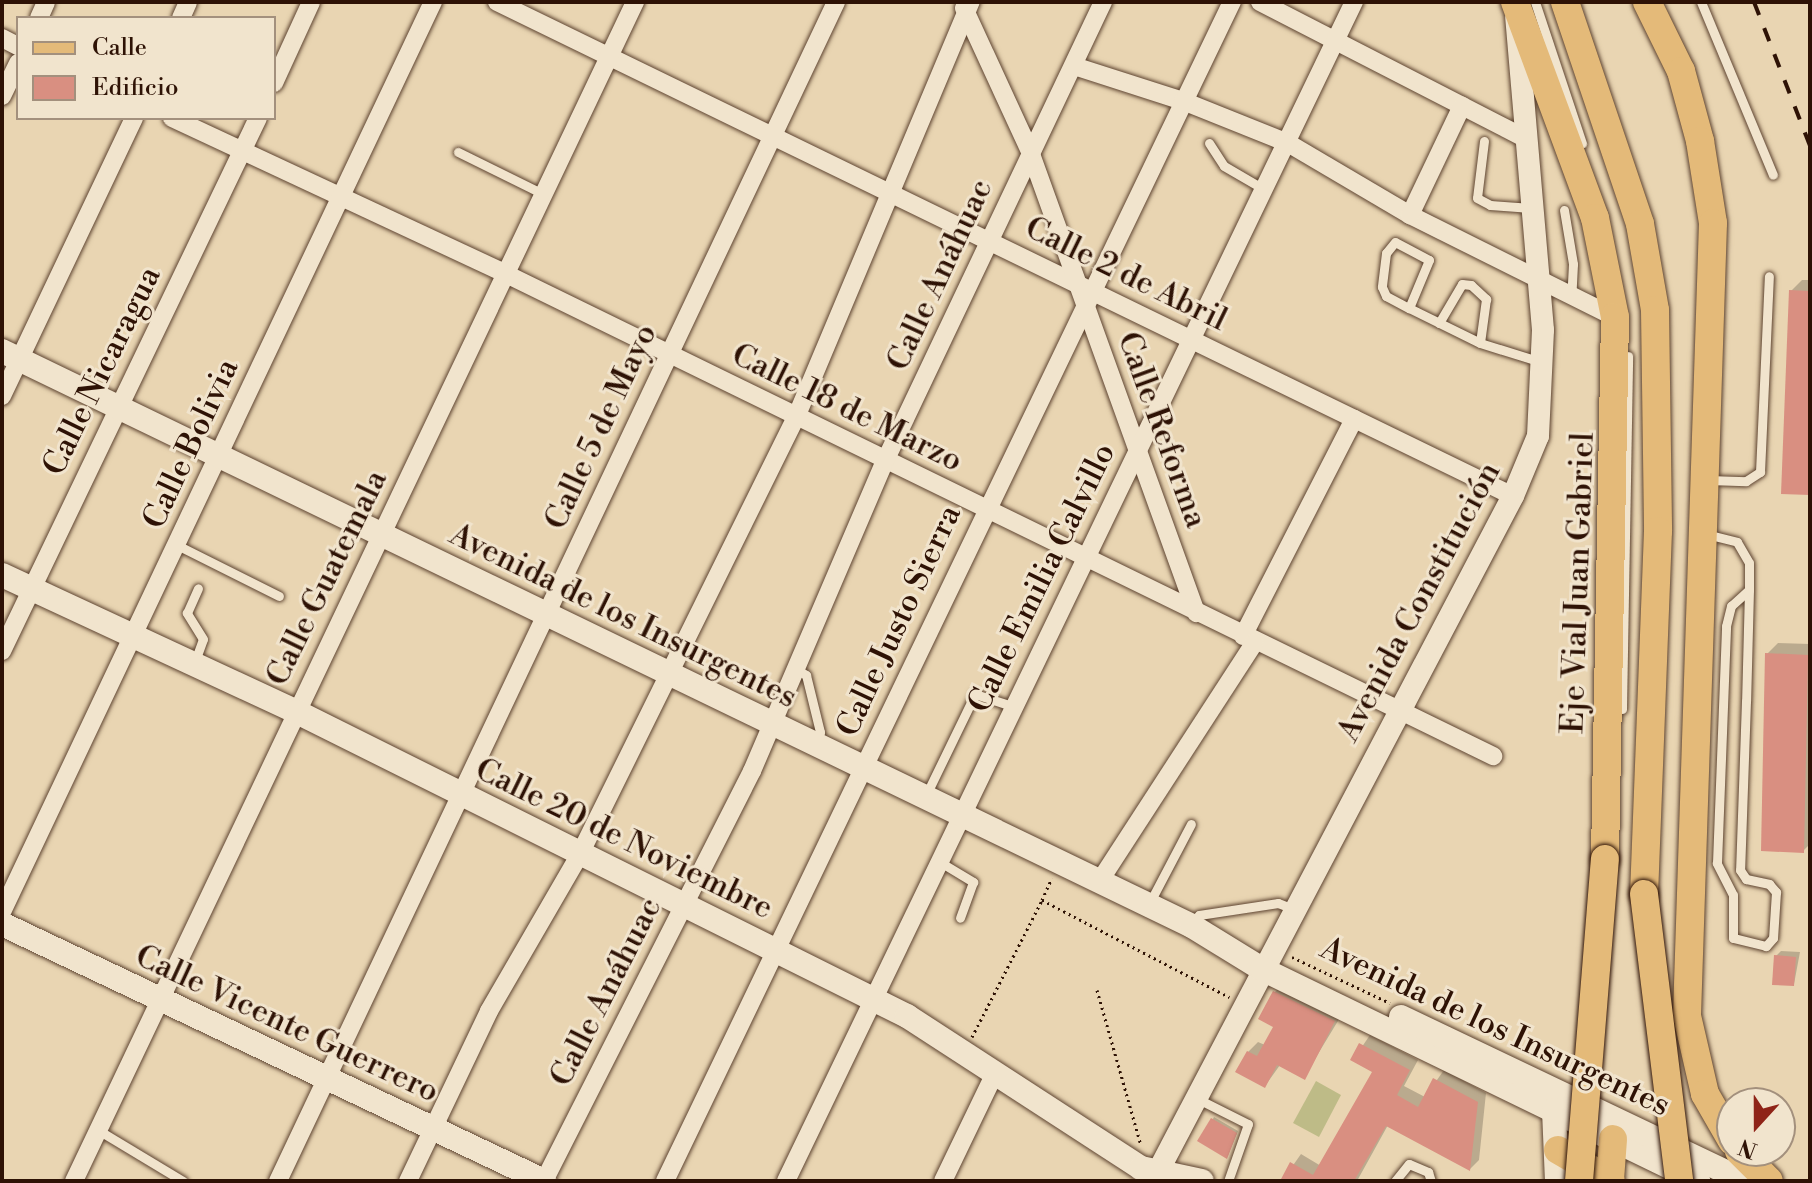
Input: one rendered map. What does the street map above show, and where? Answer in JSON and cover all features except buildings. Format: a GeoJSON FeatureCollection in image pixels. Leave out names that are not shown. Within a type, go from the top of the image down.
{"type":"FeatureCollection","features":[{"type":"Feature","properties":{"kind":"main road"},"geometry":{"type":"LineString","coordinates":[[1565,2],[1649,263],[1658,351],[1658,531],[1644,894],[1679,1181]]}},
{"type":"Feature","properties":{"kind":"main road"},"geometry":{"type":"LineString","coordinates":[[1647,2],[1681,71],[1709,186],[1713,223],[1687,1016],[1705,1094],[1716,1113]]}},
{"type":"Feature","properties":{"kind":"main road","name":"Eje Vial Juan Gabriel"},"geometry":{"type":"LineString","coordinates":[[1522,3],[1591,206],[1620,307],[1605,859],[1579,1181]]}},
{"type":"Feature","properties":{"kind":"main road","name":"Avenida de los Insurgentes"},"geometry":{"type":"LineString","coordinates":[[11,356],[1192,926],[1698,1181]]}},
{"type":"Feature","properties":{"kind":"main road"},"geometry":{"type":"LineString","coordinates":[[1658,531],[1702,533]]}},
{"type":"Feature","properties":{"kind":"main road","name":"Calle 20 de Noviembre"},"geometry":{"type":"LineString","coordinates":[[2,575],[297,712],[875,1000],[965,1049],[1151,1174],[1197,1180]]}},
{"type":"Feature","properties":{"kind":"main road","name":"Calle Vicente Guerrero"},"geometry":{"type":"LineString","coordinates":[[2,924],[544,1181]]}},
{"type":"Feature","properties":{"kind":"main road","name":"Avenida de los Insurgentes"},"geometry":{"type":"LineString","coordinates":[[1265,962],[1745,1181]]}},
{"type":"Feature","properties":{"kind":"main road"},"geometry":{"type":"LineString","coordinates":[[1554,1110],[1557,1181]]}},
{"type":"Feature","properties":{"kind":"main road"},"geometry":{"type":"LineString","coordinates":[[1558,1150],[1610,1180],[1613,1139]]}},
{"type":"Feature","properties":{"kind":"street"},"geometry":{"type":"LineString","coordinates":[[276,79],[311,2]]}},
{"type":"Feature","properties":{"kind":"street","name":"Calle Bolivia"},"geometry":{"type":"LineString","coordinates":[[2,912],[433,2]]}},
{"type":"Feature","properties":{"kind":"street","name":"Calle 2 de Abril"},"geometry":{"type":"LineString","coordinates":[[497,2],[1513,496]]}},
{"type":"Feature","properties":{"kind":"street","name":"Calle Guatemala"},"geometry":{"type":"LineString","coordinates":[[74,1181],[635,2]]}},
{"type":"Feature","properties":{"kind":"street","name":"Calle 5 de Mayo"},"geometry":{"type":"LineString","coordinates":[[278,1181],[836,2]]}},
{"type":"Feature","properties":{"kind":"street","name":"Calle Anáhuac"},"geometry":{"type":"LineString","coordinates":[[544,1181],[771,724],[886,459],[1103,2]]}},
{"type":"Feature","properties":{"kind":"street","name":"Calle Justo Sierra"},"geometry":{"type":"LineString","coordinates":[[665,1181],[985,510],[1096,292],[1232,2]]}},
{"type":"Feature","properties":{"kind":"street"},"geometry":{"type":"LineString","coordinates":[[1260,2],[1527,139]]}},
{"type":"Feature","properties":{"kind":"street","name":"Calle Emilia Calvillo"},"geometry":{"type":"LineString","coordinates":[[786,1181],[875,1000],[1083,558],[1192,340],[1354,2]]}},
{"type":"Feature","properties":{"kind":"street","name":"Avenida Constitución"},"geometry":{"type":"LineString","coordinates":[[1151,1174],[1196,1098],[1513,496],[1538,436],[1544,363],[1527,139],[1522,3]]}},
{"type":"Feature","properties":{"kind":"street"},"geometry":{"type":"LineString","coordinates":[[408,1181],[520,953],[581,852],[797,415],[966,6]]}},
{"type":"Feature","properties":{"kind":"street","name":"Calle Reforma"},"geometry":{"type":"LineString","coordinates":[[966,6],[1031,154],[1196,613]]}},
{"type":"Feature","properties":{"kind":"street"},"geometry":{"type":"LineString","coordinates":[[1074,66],[1183,101],[1288,143],[1410,215],[1539,283],[1571,298],[1620,307]]}},
{"type":"Feature","properties":{"kind":"street"},"geometry":{"type":"LineString","coordinates":[[2,96],[16,67]]}},
{"type":"Feature","properties":{"kind":"street"},"geometry":{"type":"LineString","coordinates":[[1410,215],[1462,106]]}},
{"type":"Feature","properties":{"kind":"street"},"geometry":{"type":"LineString","coordinates":[[2,396],[11,356],[133,120]]}},
{"type":"Feature","properties":{"kind":"street","name":"Calle 18 de Marzo"},"geometry":{"type":"LineString","coordinates":[[176,120],[504,273],[1493,756]]}},
{"type":"Feature","properties":{"kind":"street","name":"Calle Nicaragua"},"geometry":{"type":"LineString","coordinates":[[2,651],[117,406],[257,120]]}},
{"type":"Feature","properties":{"kind":"street"},"geometry":{"type":"LineString","coordinates":[[1099,882],[1249,639],[1354,419]]}},
{"type":"Feature","properties":{"kind":"street"},"geometry":{"type":"LineString","coordinates":[[943,1181],[996,1071]]}},
{"type":"Feature","properties":{"kind":"lane"},"geometry":{"type":"LineString","coordinates":[[1554,2],[1628,228],[1647,339],[1635,855],[1644,894]]}},
{"type":"Feature","properties":{"kind":"lane"},"geometry":{"type":"LineString","coordinates":[[1701,2],[1773,175]]}},
{"type":"Feature","properties":{"kind":"lane"},"geometry":{"type":"LineString","coordinates":[[1522,3],[1589,161]]}},
{"type":"Feature","properties":{"kind":"lane"},"geometry":{"type":"LineString","coordinates":[[1484,141],[1477,198],[1490,205],[1534,208]]}},
{"type":"Feature","properties":{"kind":"lane"},"geometry":{"type":"LineString","coordinates":[[1209,143],[1224,166],[1265,190]]}},
{"type":"Feature","properties":{"kind":"lane"},"geometry":{"type":"LineString","coordinates":[[458,152],[543,194]]}},
{"type":"Feature","properties":{"kind":"lane"},"geometry":{"type":"LineString","coordinates":[[1597,187],[1613,239]]}},
{"type":"Feature","properties":{"kind":"lane"},"geometry":{"type":"LineString","coordinates":[[1564,210],[1573,264],[1571,298]]}},
{"type":"Feature","properties":{"kind":"lane"},"geometry":{"type":"LineString","coordinates":[[1409,308],[1429,260],[1395,242],[1387,249],[1383,292],[1409,308],[1480,343],[1544,363]]}},
{"type":"Feature","properties":{"kind":"lane"},"geometry":{"type":"LineString","coordinates":[[1704,480],[1746,481],[1760,472],[1769,276]]}},
{"type":"Feature","properties":{"kind":"lane"},"geometry":{"type":"LineString","coordinates":[[1439,323],[1462,284],[1471,285],[1486,299],[1480,343]]}},
{"type":"Feature","properties":{"kind":"lane"},"geometry":{"type":"LineString","coordinates":[[1620,307],[1629,387],[1621,722]]}},
{"type":"Feature","properties":{"kind":"lane"},"geometry":{"type":"LineString","coordinates":[[1702,533],[1737,542],[1749,563],[1742,876],[1731,888]]}},
{"type":"Feature","properties":{"kind":"lane"},"geometry":{"type":"LineString","coordinates":[[177,545],[279,596]]}},
{"type":"Feature","properties":{"kind":"lane"},"geometry":{"type":"LineString","coordinates":[[194,664],[203,639],[187,613],[198,588]]}},
{"type":"Feature","properties":{"kind":"lane"},"geometry":{"type":"LineString","coordinates":[[1742,876],[1774,887],[1769,944],[1744,945],[1733,938],[1731,888],[1717,863],[1726,626],[1731,606],[1749,590]]}},
{"type":"Feature","properties":{"kind":"lane"},"geometry":{"type":"LineString","coordinates":[[793,668],[806,675],[820,732],[813,745]]}},
{"type":"Feature","properties":{"kind":"lane"},"geometry":{"type":"LineString","coordinates":[[925,798],[975,694],[1013,706]]}},
{"type":"Feature","properties":{"kind":"lane"},"geometry":{"type":"LineString","coordinates":[[1605,859],[1617,816],[1620,738]]}},
{"type":"Feature","properties":{"kind":"lane"},"geometry":{"type":"LineString","coordinates":[[1149,905],[1191,824]]}},
{"type":"Feature","properties":{"kind":"lane"},"geometry":{"type":"LineString","coordinates":[[940,862],[973,882],[960,918]]}},
{"type":"Feature","properties":{"kind":"lane"},"geometry":{"type":"LineString","coordinates":[[1192,926],[1199,915],[1278,903],[1294,909]]}},
{"type":"Feature","properties":{"kind":"lane"},"geometry":{"type":"LineString","coordinates":[[1196,1098],[1248,1124],[1228,1181]]}},
{"type":"Feature","properties":{"kind":"lane"},"geometry":{"type":"LineString","coordinates":[[98,1130],[183,1181]]}},
{"type":"Feature","properties":{"kind":"lane"},"geometry":{"type":"LineString","coordinates":[[1395,1181],[1409,1164],[1428,1172],[1431,1181]]}},
{"type":"Feature","properties":{"kind":"path"},"geometry":{"type":"LineString","coordinates":[[965,1049],[1059,863]]}},
{"type":"Feature","properties":{"kind":"path"},"geometry":{"type":"LineString","coordinates":[[1042,900],[1243,1004]]}},
{"type":"Feature","properties":{"kind":"path"},"geometry":{"type":"LineString","coordinates":[[1097,990],[1151,1174]]}},
{"type":"Feature","properties":{"kind":"shaded area"},"geometry":{"type":"Polygon","coordinates":[[[1316,1081],[1341,1095],[1319,1137],[1293,1123],[1316,1081]]]}},
{"type":"Feature","properties":{"kind":"railway"},"geometry":{"type":"LineString","coordinates":[[1754,2],[1810,146]]}}]}
